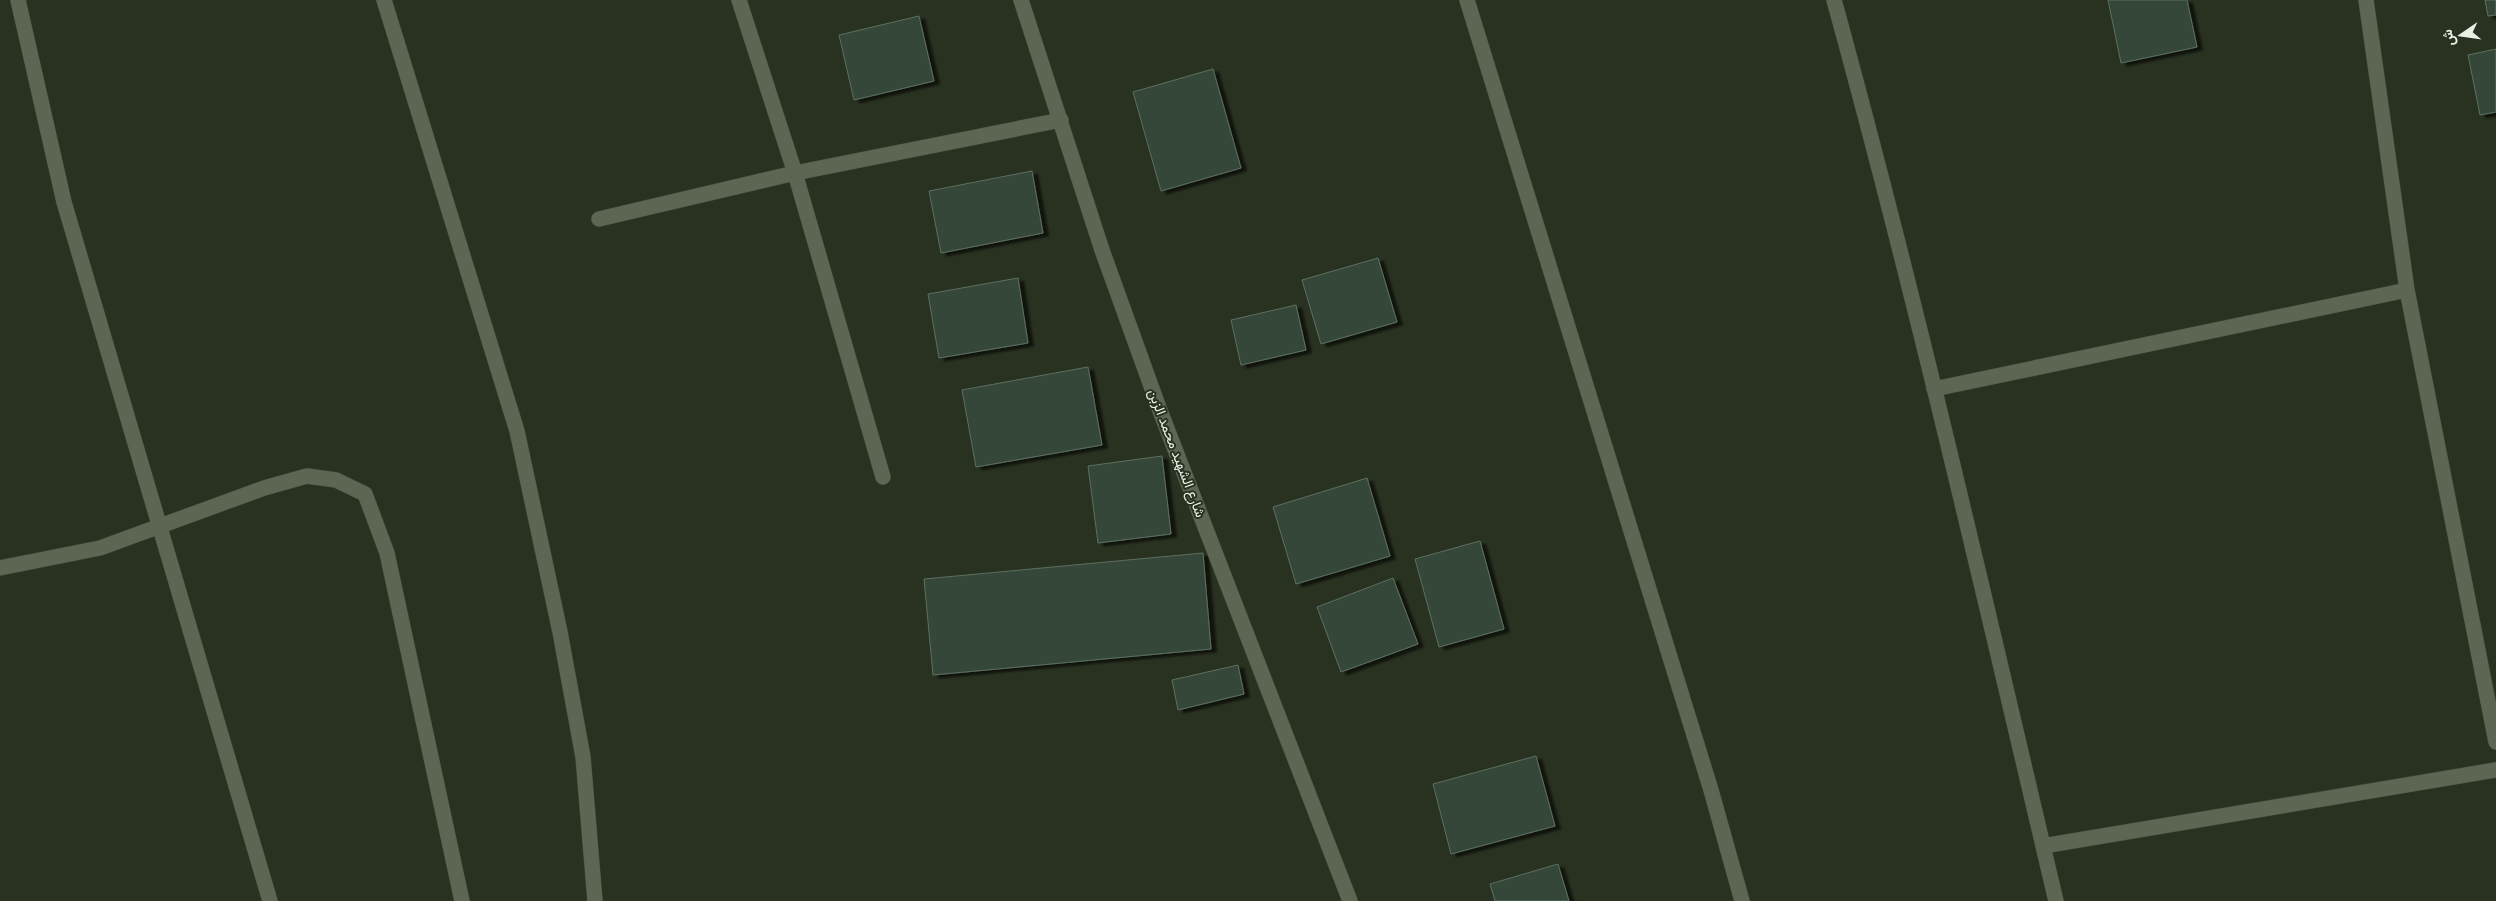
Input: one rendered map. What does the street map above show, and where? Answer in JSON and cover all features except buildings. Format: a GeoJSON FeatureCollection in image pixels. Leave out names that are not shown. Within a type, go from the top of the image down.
{"type":"FeatureCollection","features":[{"type":"Feature","properties":{"kind":"street"},"geometry":{"type":"LineString","coordinates":[[18,0],[64,202],[270,901]]}},
{"type":"Feature","properties":{"kind":"street"},"geometry":{"type":"LineString","coordinates":[[384,0],[517,431],[560,632],[583,756],[595,901]]}},
{"type":"Feature","properties":{"kind":"street"},"geometry":{"type":"LineString","coordinates":[[738,0],[795,173],[883,477]]}},
{"type":"Feature","properties":{"kind":"street","name":"شارع الشهيد محمد الزبن"},"geometry":{"type":"LineString","coordinates":[[1020,0],[1061,120],[1102,250],[1159,408],[1350,901]]}},
{"type":"Feature","properties":{"kind":"street"},"geometry":{"type":"LineString","coordinates":[[1467,0],[1712,790],[1742,901]]}},
{"type":"Feature","properties":{"kind":"street"},"geometry":{"type":"LineString","coordinates":[[1834,0],[1869,129],[1934,389],[2056,901]]}},
{"type":"Feature","properties":{"kind":"street"},"geometry":{"type":"LineString","coordinates":[[2366,0],[2407,290],[2496,742]]}},
{"type":"Feature","properties":{"kind":"street"},"geometry":{"type":"LineString","coordinates":[[599,219],[795,173],[1061,120]]}},
{"type":"Feature","properties":{"kind":"street"},"geometry":{"type":"LineString","coordinates":[[1934,389],[2407,290]]}},
{"type":"Feature","properties":{"kind":"street"},"geometry":{"type":"LineString","coordinates":[[0,568],[100,548],[264,488],[307,476],[336,480],[365,494],[387,553],[462,901]]}},
{"type":"Feature","properties":{"kind":"street"},"geometry":{"type":"LineString","coordinates":[[2043,846],[2496,770]]}}]}
